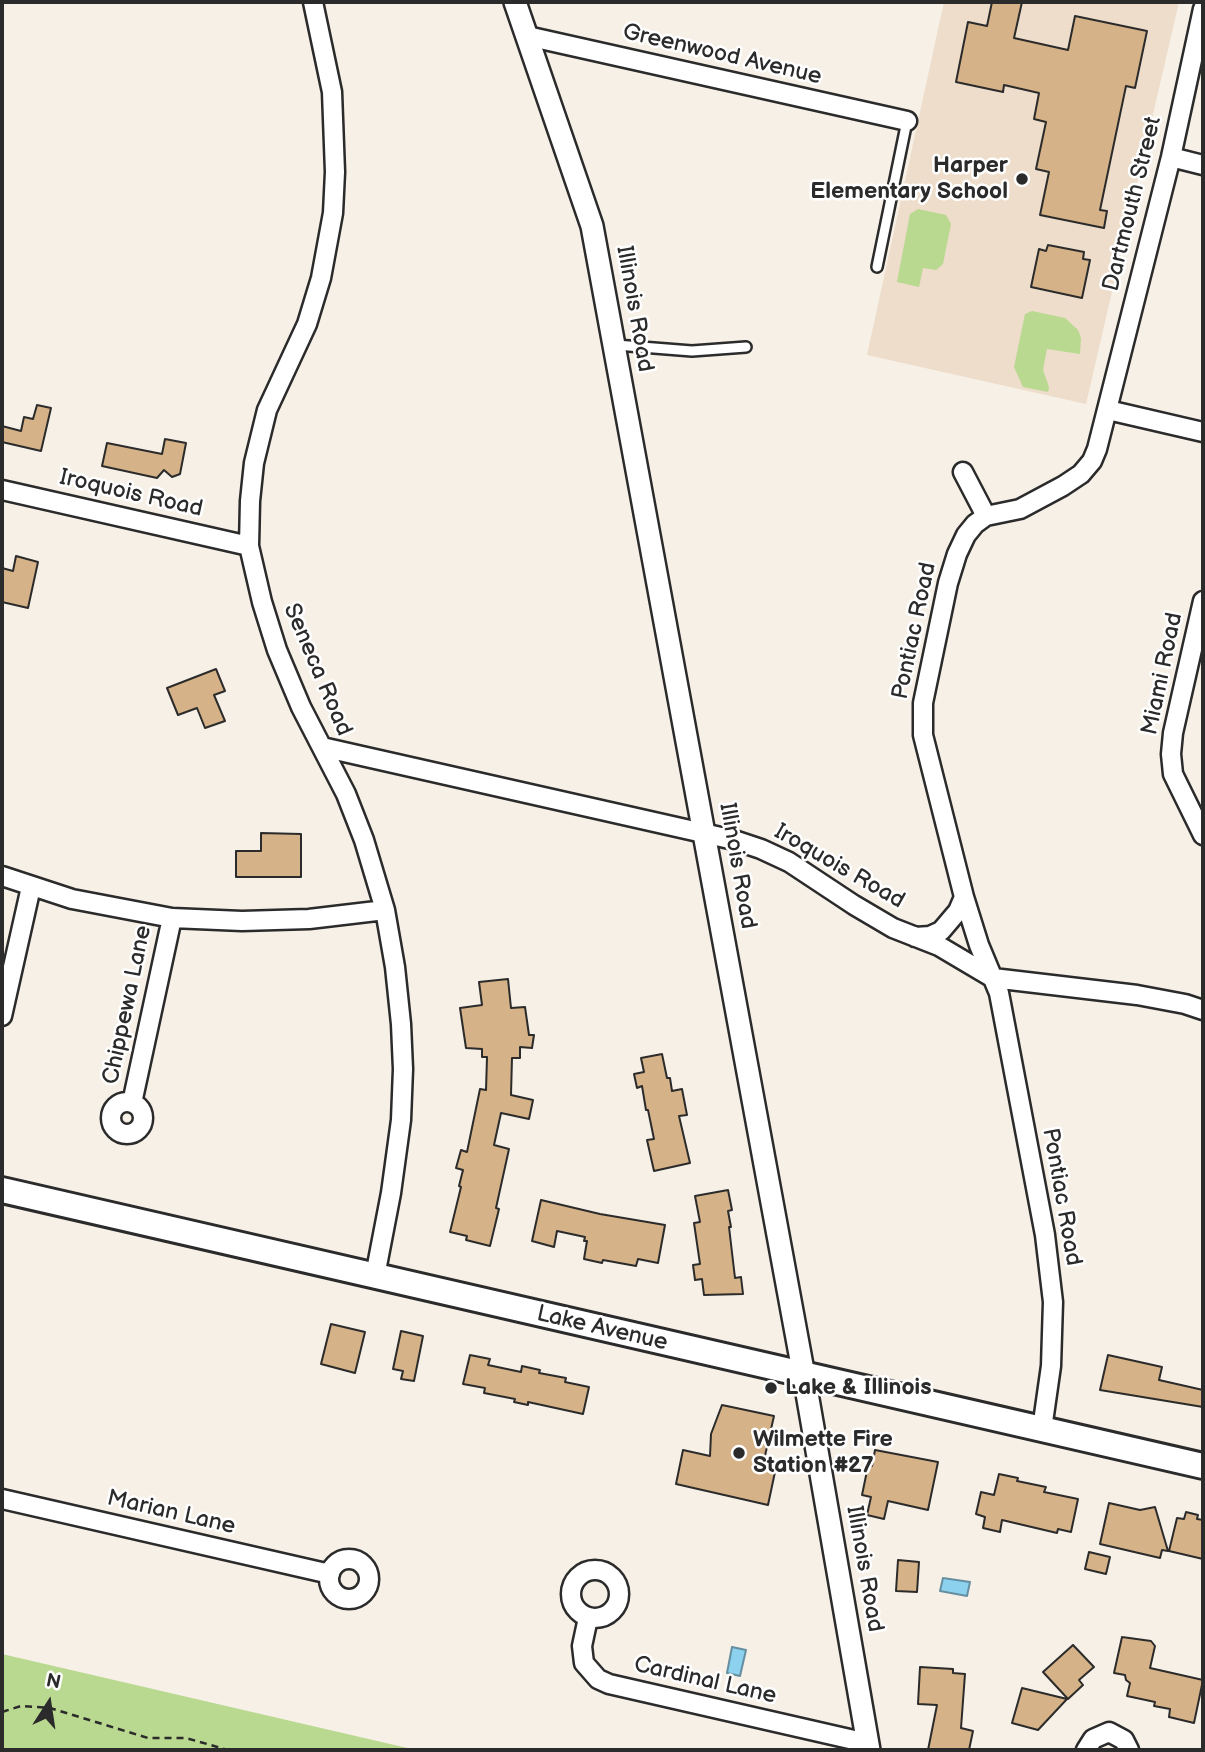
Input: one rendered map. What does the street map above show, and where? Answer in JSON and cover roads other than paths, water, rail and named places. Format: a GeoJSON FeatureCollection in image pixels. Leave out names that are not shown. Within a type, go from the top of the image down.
{"type":"FeatureCollection","features":[{"type":"Feature","properties":{"kind":"main road","name":"Lake Avenue"},"geometry":{"type":"LineString","coordinates":[[2,1190],[1203,1466]]}},
{"type":"Feature","properties":{"kind":"street","name":"Seneca Road"},"geometry":{"type":"LineString","coordinates":[[313,2],[332,92],[335,159],[333,213],[321,278],[307,324],[267,410],[254,463],[249,546],[277,650],[300,707],[346,794],[385,910],[400,1013],[403,1069],[401,1120],[391,1193],[375,1276]]}},
{"type":"Feature","properties":{"kind":"street","name":"Illinois Road"},"geometry":{"type":"LineString","coordinates":[[515,2],[592,226],[804,1376],[868,1747]]}},
{"type":"Feature","properties":{"kind":"street","name":"Dartmouth Street"},"geometry":{"type":"LineString","coordinates":[[1108,410],[1171,157],[1203,9]]}},
{"type":"Feature","properties":{"kind":"street","name":"Greenwood Avenue"},"geometry":{"type":"LineString","coordinates":[[527,36],[907,121]]}},
{"type":"Feature","properties":{"kind":"street"},"geometry":{"type":"LineString","coordinates":[[1171,157],[1203,165]]}},
{"type":"Feature","properties":{"kind":"street"},"geometry":{"type":"LineString","coordinates":[[963,472],[986,516],[1020,509],[1042,499],[1081,474],[1097,450],[1108,410],[1203,432]]}},
{"type":"Feature","properties":{"kind":"street","name":"Iroquois Road"},"geometry":{"type":"LineString","coordinates":[[2,490],[249,546]]}},
{"type":"Feature","properties":{"kind":"street","name":"Pontiac Road"},"geometry":{"type":"LineString","coordinates":[[986,516],[971,529],[957,554],[948,583],[922,719],[923,735],[964,897],[979,945],[999,993],[1045,1235],[1051,1290],[1051,1366],[1042,1429]]}},
{"type":"Feature","properties":{"kind":"street","name":"Miami Road"},"geometry":{"type":"LineString","coordinates":[[1203,601],[1173,733],[1171,754],[1174,774],[1203,835]]}},
{"type":"Feature","properties":{"kind":"street","name":"Iroquois Road"},"geometry":{"type":"LineString","coordinates":[[322,747],[743,843],[789,862],[854,905],[915,937],[939,946],[993,978],[1100,990],[1185,1004],[1203,1010]]}},
{"type":"Feature","properties":{"kind":"street"},"geometry":{"type":"LineString","coordinates":[[2,876],[31,887],[118,909],[172,918],[242,921],[309,919],[385,910]]}},
{"type":"Feature","properties":{"kind":"street"},"geometry":{"type":"LineString","coordinates":[[2,1017],[31,887]]}},
{"type":"Feature","properties":{"kind":"street"},"geometry":{"type":"LineString","coordinates":[[915,937],[930,936],[941,931],[958,911],[964,897]]}},
{"type":"Feature","properties":{"kind":"street","name":"Chippewa Lane"},"geometry":{"type":"LineString","coordinates":[[132,1103],[172,918]]}},
{"type":"Feature","properties":{"kind":"street"},"geometry":{"type":"LineString","coordinates":[[1185,1004],[1203,1000]]}},
{"type":"Feature","properties":{"kind":"street","name":"Marian Lane"},"geometry":{"type":"LineString","coordinates":[[2,1499],[330,1574]]}},
{"type":"Feature","properties":{"kind":"street","name":"Cardinal Lane"},"geometry":{"type":"LineString","coordinates":[[588,1618],[582,1646],[584,1663],[598,1679],[609,1684],[868,1747]]}},
{"type":"Feature","properties":{"kind":"street"},"geometry":{"type":"LineString","coordinates":[[1086,1750],[1096,1736],[1109,1732],[1124,1740],[1129,1750]]}},
{"type":"Feature","properties":{"kind":"lane"},"geometry":{"type":"LineString","coordinates":[[877,267],[907,121]]}},
{"type":"Feature","properties":{"kind":"lane"},"geometry":{"type":"LineString","coordinates":[[614,345],[692,351],[746,346]]}},
{"type":"Feature","properties":{"kind":"water"},"geometry":{"type":"Polygon","coordinates":[[[943,1578],[970,1582],[967,1596],[940,1591],[943,1578]]]}},
{"type":"Feature","properties":{"kind":"water"},"geometry":{"type":"Polygon","coordinates":[[[732,1647],[746,1650],[740,1676],[727,1673],[732,1647]]]}},
{"type":"Feature","properties":{"kind":"place","name":"Harper Elementary School"},"geometry":{"type":"Point","coordinates":[1022,179]}},
{"type":"Feature","properties":{"kind":"place","name":"Lake & Illinois"},"geometry":{"type":"Point","coordinates":[771,1388]}},
{"type":"Feature","properties":{"kind":"place","name":"Wilmette Fire Station #27"},"geometry":{"type":"Point","coordinates":[739,1453]}}]}
